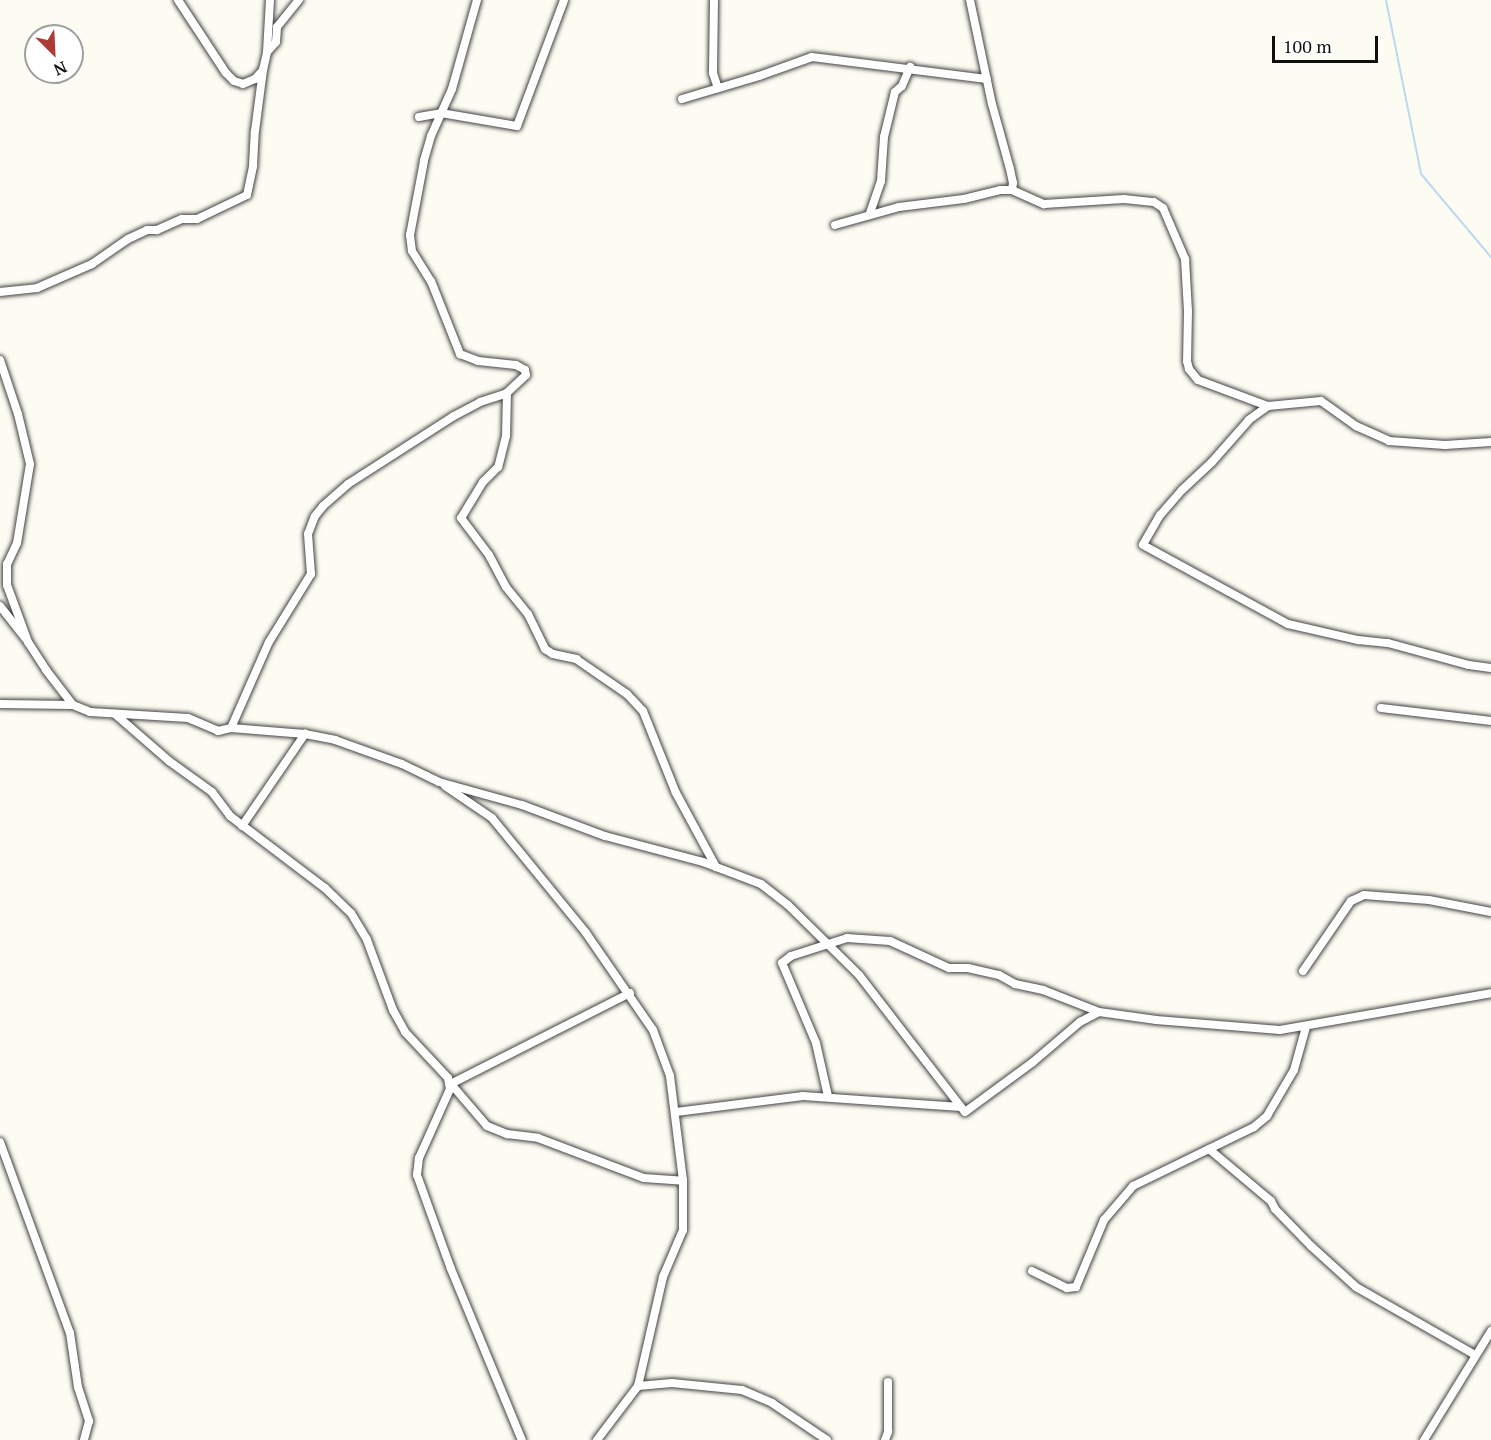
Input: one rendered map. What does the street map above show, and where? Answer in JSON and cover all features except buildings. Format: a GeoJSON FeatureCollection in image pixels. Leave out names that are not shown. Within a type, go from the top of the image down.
{"type":"FeatureCollection","features":[{"type":"Feature","properties":{"kind":"street"},"geometry":{"type":"LineString","coordinates":[[178,0],[234,81],[243,84],[251,82],[263,70]]}},
{"type":"Feature","properties":{"kind":"street"},"geometry":{"type":"LineString","coordinates":[[0,292],[37,288],[92,264],[128,239],[147,230],[158,230],[182,219],[197,219],[247,195],[253,166],[267,51],[270,0]]}},
{"type":"Feature","properties":{"kind":"street"},"geometry":{"type":"LineString","coordinates":[[267,51],[276,42],[277,27],[299,0]]}},
{"type":"Feature","properties":{"kind":"street"},"geometry":{"type":"LineString","coordinates":[[231,728],[280,621],[311,574],[308,534],[315,516],[323,506],[348,484],[454,416],[480,402],[507,393],[525,378],[525,371],[516,365],[478,361],[460,354],[431,281],[412,251],[410,236],[417,189],[431,136],[452,88],[477,0]]}},
{"type":"Feature","properties":{"kind":"street"},"geometry":{"type":"LineString","coordinates":[[419,117],[441,113],[517,126],[564,0]]}},
{"type":"Feature","properties":{"kind":"street"},"geometry":{"type":"LineString","coordinates":[[714,0],[713,73],[718,88]]}},
{"type":"Feature","properties":{"kind":"street"},"geometry":{"type":"LineString","coordinates":[[970,0],[987,79],[1011,169],[1012,190]]}},
{"type":"Feature","properties":{"kind":"street"},"geometry":{"type":"LineString","coordinates":[[682,99],[759,76],[808,57],[910,67],[987,79]]}},
{"type":"Feature","properties":{"kind":"street"},"geometry":{"type":"LineString","coordinates":[[870,213],[881,181],[884,137],[895,92],[902,86],[910,67]]}},
{"type":"Feature","properties":{"kind":"street"},"geometry":{"type":"LineString","coordinates":[[835,225],[870,213],[964,199],[1000,190],[1012,190],[1044,204],[1124,199],[1159,204],[1174,229],[1185,259],[1188,288],[1187,366],[1194,377],[1206,385],[1269,406],[1321,401],[1363,430],[1379,438],[1403,443],[1445,445],[1491,442]]}},
{"type":"Feature","properties":{"kind":"street"},"geometry":{"type":"LineString","coordinates":[[0,360],[18,414],[30,465],[17,543],[7,564],[11,601],[24,626],[28,642]]}},
{"type":"Feature","properties":{"kind":"street"},"geometry":{"type":"LineString","coordinates":[[507,393],[506,436],[500,462],[495,472],[483,482],[465,508],[461,516],[462,521],[482,544],[506,587],[528,614],[545,649],[553,654],[576,658],[627,694],[643,711],[676,793],[716,867]]}},
{"type":"Feature","properties":{"kind":"street"},"geometry":{"type":"LineString","coordinates":[[1269,406],[1249,420],[1212,462],[1182,490],[1160,515],[1143,545],[1288,624],[1358,640],[1388,643],[1469,665],[1491,668]]}},
{"type":"Feature","properties":{"kind":"street"},"geometry":{"type":"LineString","coordinates":[[0,606],[73,705]]}},
{"type":"Feature","properties":{"kind":"street"},"geometry":{"type":"LineString","coordinates":[[0,704],[73,705],[90,712],[188,718],[218,731],[231,728],[305,734],[357,747],[439,782],[522,805],[617,840],[716,867],[766,887],[828,943],[859,975],[965,1112],[1034,1062],[1080,1022],[1099,1012]]}},
{"type":"Feature","properties":{"kind":"street"},"geometry":{"type":"LineString","coordinates":[[1381,708],[1491,721]]}},
{"type":"Feature","properties":{"kind":"street"},"geometry":{"type":"LineString","coordinates":[[115,714],[169,761],[212,792],[230,816],[325,888],[351,913],[367,940],[393,1010],[405,1032],[444,1072],[451,1084],[487,1126],[507,1134],[538,1138],[644,1178],[683,1181]]}},
{"type":"Feature","properties":{"kind":"street"},"geometry":{"type":"LineString","coordinates":[[242,826],[305,734]]}},
{"type":"Feature","properties":{"kind":"street"},"geometry":{"type":"LineString","coordinates":[[439,782],[492,818],[502,828],[586,933],[630,993],[661,1046],[676,1112],[683,1181],[683,1230],[663,1277],[638,1386],[597,1440]]}},
{"type":"Feature","properties":{"kind":"street"},"geometry":{"type":"LineString","coordinates":[[1303,971],[1351,901],[1364,895],[1429,900],[1491,912]]}},
{"type":"Feature","properties":{"kind":"street"},"geometry":{"type":"LineString","coordinates":[[828,1096],[816,1043],[782,963],[791,956],[847,938],[890,941],[949,968],[968,968],[999,975],[1015,984],[1043,990],[1099,1012],[1232,1027],[1280,1030],[1306,1027],[1491,993]]}},
{"type":"Feature","properties":{"kind":"street"},"geometry":{"type":"LineString","coordinates":[[522,1440],[459,1288],[417,1175],[419,1158],[451,1084],[630,993]]}},
{"type":"Feature","properties":{"kind":"street"},"geometry":{"type":"LineString","coordinates":[[1032,1271],[1066,1288],[1076,1287],[1104,1220],[1133,1186],[1254,1127],[1267,1116],[1294,1070],[1306,1027]]}},
{"type":"Feature","properties":{"kind":"street"},"geometry":{"type":"LineString","coordinates":[[676,1112],[778,1098],[828,1096],[961,1107]]}},
{"type":"Feature","properties":{"kind":"street"},"geometry":{"type":"LineString","coordinates":[[0,1142],[69,1329],[78,1387],[89,1421],[84,1440]]}},
{"type":"Feature","properties":{"kind":"street"},"geometry":{"type":"LineString","coordinates":[[1209,1149],[1271,1201],[1297,1231],[1356,1287],[1475,1355]]}},
{"type":"Feature","properties":{"kind":"street"},"geometry":{"type":"LineString","coordinates":[[1424,1440],[1491,1331]]}},
{"type":"Feature","properties":{"kind":"street"},"geometry":{"type":"LineString","coordinates":[[885,1440],[888,1432],[888,1382]]}},
{"type":"Feature","properties":{"kind":"street"},"geometry":{"type":"LineString","coordinates":[[638,1386],[672,1383],[742,1390],[772,1403],[827,1440]]}},
{"type":"Feature","properties":{"kind":"waterway"},"geometry":{"type":"LineString","coordinates":[[1386,0],[1421,174],[1491,257]]}}]}
